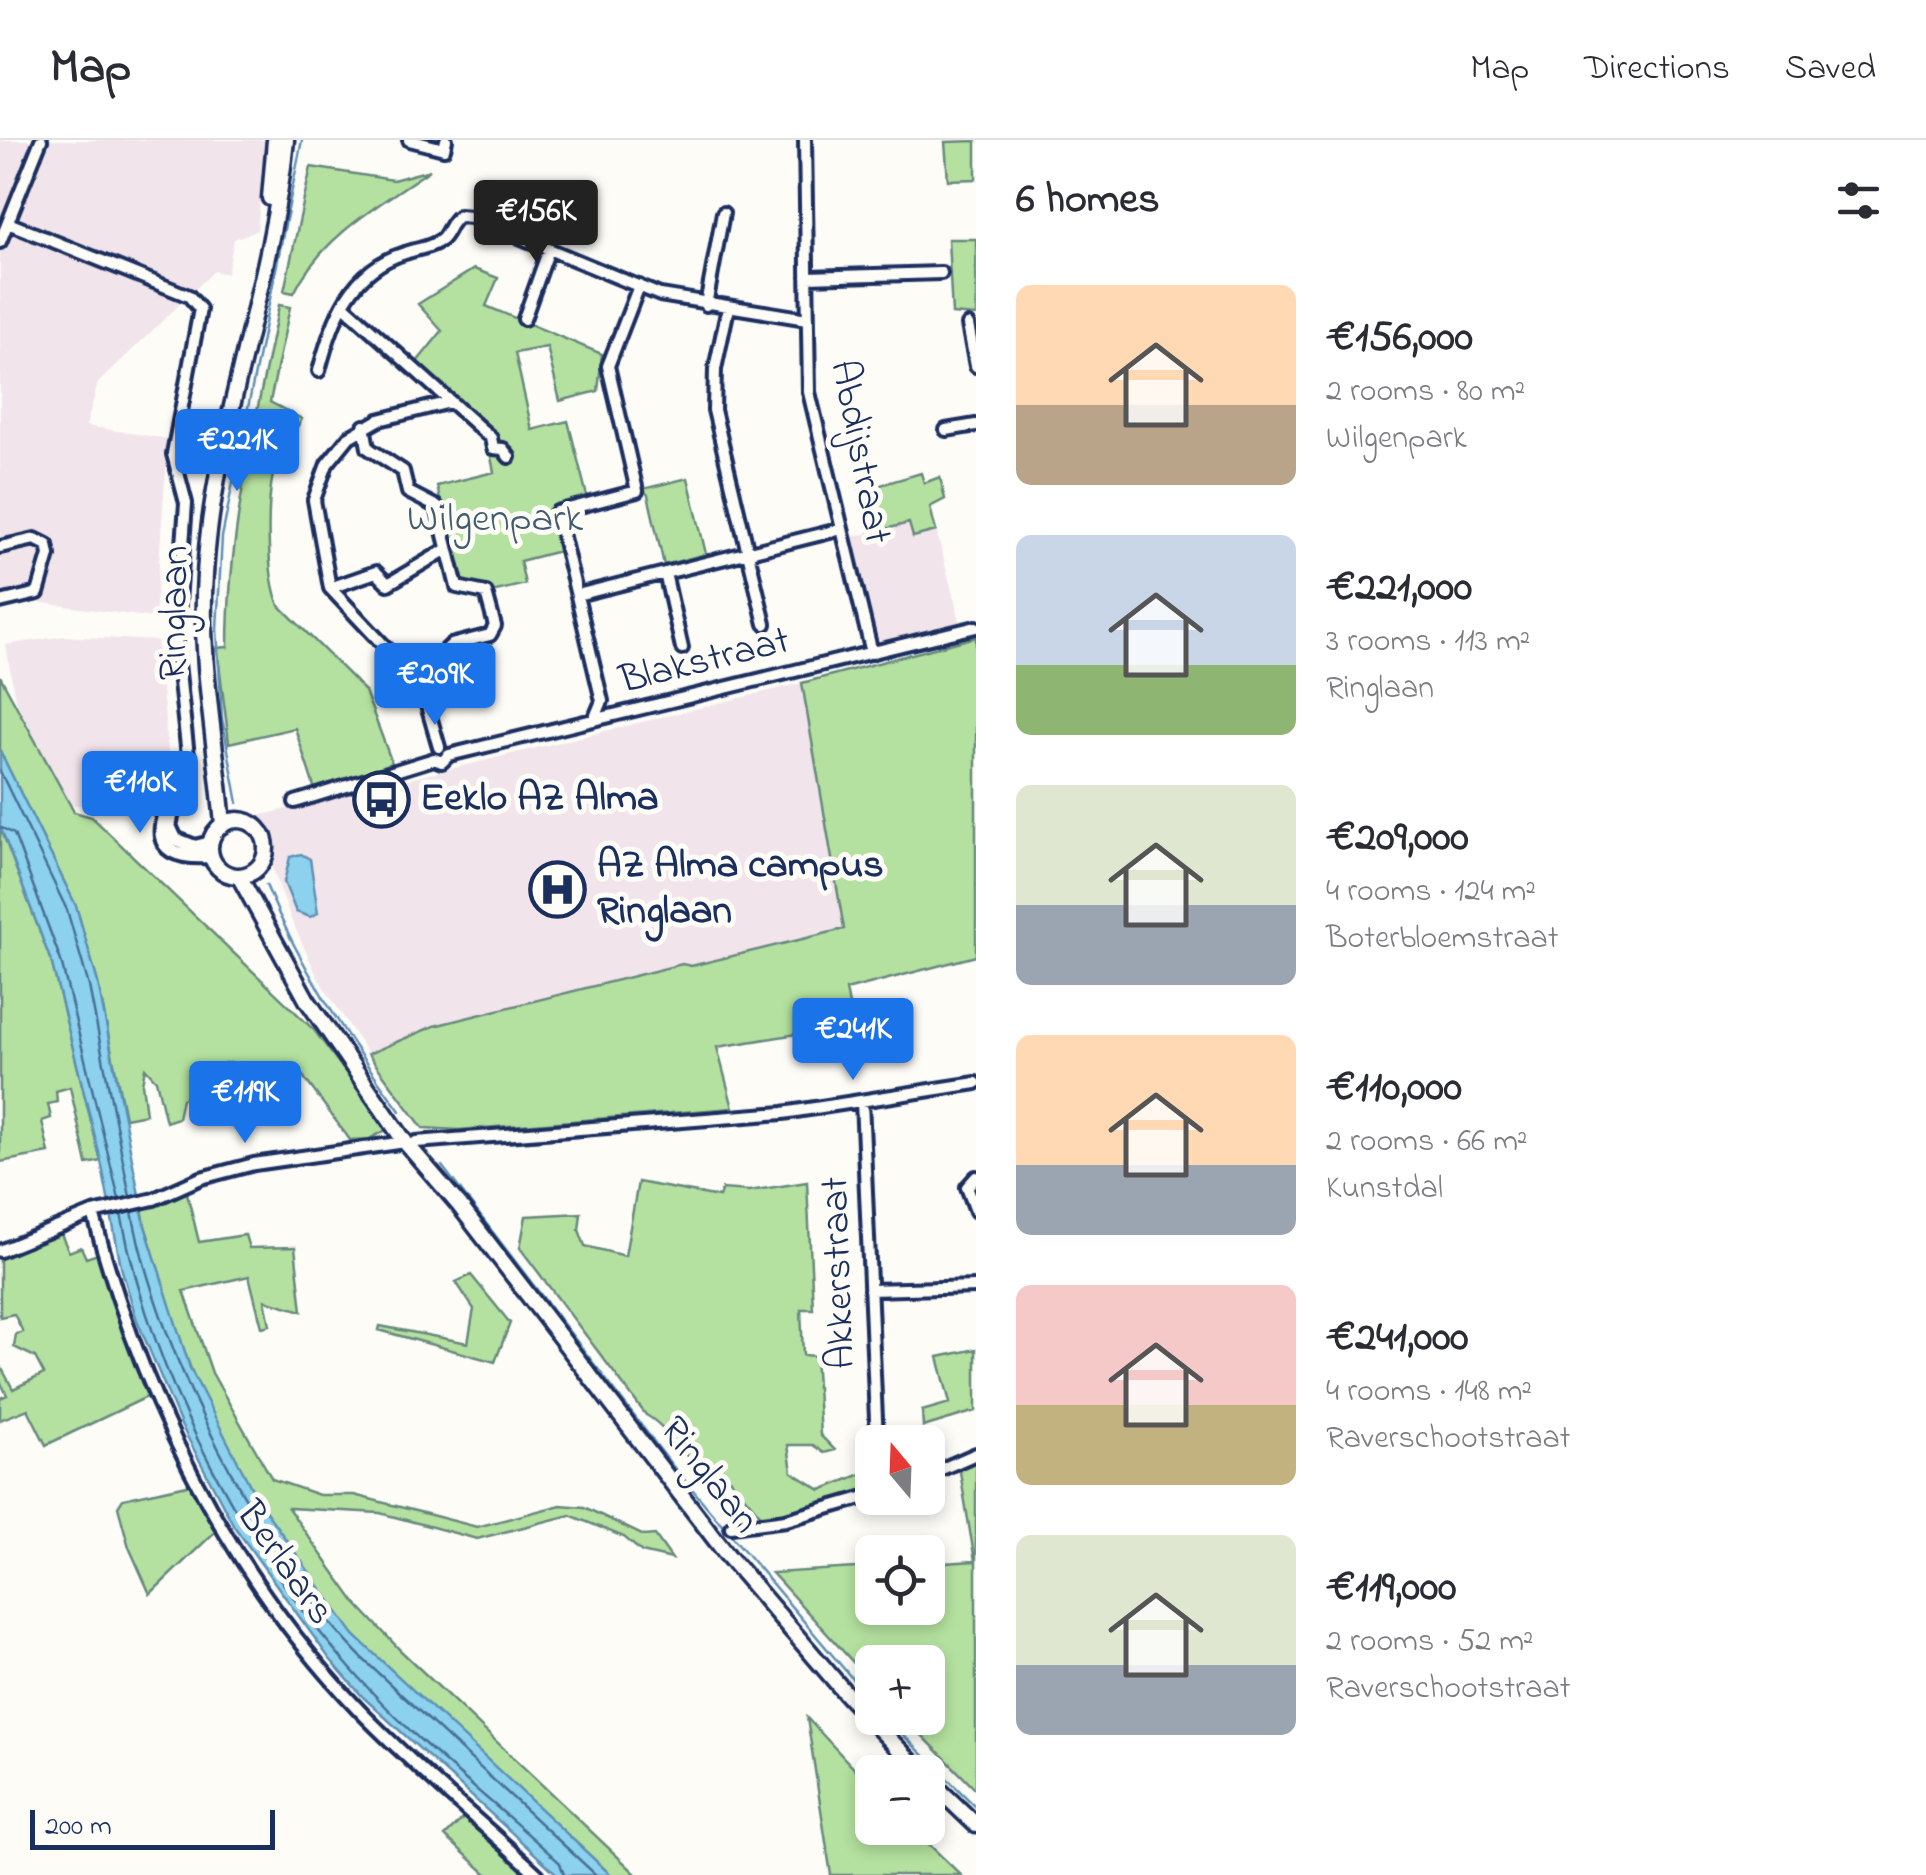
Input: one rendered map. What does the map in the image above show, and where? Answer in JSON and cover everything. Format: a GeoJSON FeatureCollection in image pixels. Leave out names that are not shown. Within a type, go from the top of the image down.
{"type":"FeatureCollection","features":[{"type":"Feature","properties":{"kind":"main road","name":"Ringlaan"},"geometry":{"type":"LineString","coordinates":[[271,224],[275,140]]}},
{"type":"Feature","properties":{"kind":"main road","name":"Ringlaan"},"geometry":{"type":"LineString","coordinates":[[223,825],[204,656],[206,558],[286,140]]}},
{"type":"Feature","properties":{"kind":"main road","name":"Ringlaan"},"geometry":{"type":"LineString","coordinates":[[217,768],[238,820]]}},
{"type":"Feature","properties":{"kind":"main road"},"geometry":{"type":"LineString","coordinates":[[238,820],[253,824],[266,841],[265,858],[246,874],[221,870],[211,849],[223,825],[238,820]]}},
{"type":"Feature","properties":{"kind":"main road","name":"Ringlaan"},"geometry":{"type":"LineString","coordinates":[[246,874],[307,1000],[349,1062],[728,1556],[848,1696],[905,1755]]}},
{"type":"Feature","properties":{"kind":"main road","name":"Ringlaan"},"geometry":{"type":"LineString","coordinates":[[409,1138],[431,1162],[459,1206]]}},
{"type":"Feature","properties":{"kind":"main road"},"geometry":{"type":"LineString","coordinates":[[945,1795],[976,1824]]}},
{"type":"Feature","properties":{"kind":"street"},"geometry":{"type":"LineString","coordinates":[[0,242],[41,140]]}},
{"type":"Feature","properties":{"kind":"street"},"geometry":{"type":"LineString","coordinates":[[409,140],[444,149],[446,140]]}},
{"type":"Feature","properties":{"kind":"street","name":"Abdijstraat"},"geometry":{"type":"LineString","coordinates":[[805,140],[809,392],[872,653]]}},
{"type":"Feature","properties":{"kind":"street"},"geometry":{"type":"LineString","coordinates":[[706,305],[723,213]]}},
{"type":"Feature","properties":{"kind":"street"},"geometry":{"type":"LineString","coordinates":[[318,371],[333,317],[354,283],[404,252],[422,251],[445,237],[459,216],[471,217],[639,286],[706,305],[807,320]]}},
{"type":"Feature","properties":{"kind":"street"},"geometry":{"type":"LineString","coordinates":[[8,222],[189,296],[200,309],[173,444],[174,463],[186,502],[176,645],[190,778],[170,812],[171,832],[186,846],[211,849]]}},
{"type":"Feature","properties":{"kind":"street"},"geometry":{"type":"LineString","coordinates":[[524,319],[549,249]]}},
{"type":"Feature","properties":{"kind":"street"},"geometry":{"type":"LineString","coordinates":[[807,277],[941,273]]}},
{"type":"Feature","properties":{"kind":"street"},"geometry":{"type":"LineString","coordinates":[[616,714],[602,702],[557,512],[638,491],[608,366],[639,286]]}},
{"type":"Feature","properties":{"kind":"street"},"geometry":{"type":"LineString","coordinates":[[343,305],[491,438],[493,448],[503,449],[508,457]]}},
{"type":"Feature","properties":{"kind":"street"},"geometry":{"type":"LineString","coordinates":[[728,308],[715,369],[714,410],[765,624]]}},
{"type":"Feature","properties":{"kind":"street"},"geometry":{"type":"LineString","coordinates":[[968,325],[976,366]]}},
{"type":"Feature","properties":{"kind":"street"},"geometry":{"type":"LineString","coordinates":[[444,751],[427,698],[416,679],[330,588],[314,500],[327,464],[364,426],[450,402]]}},
{"type":"Feature","properties":{"kind":"street"},"geometry":{"type":"LineString","coordinates":[[946,430],[976,425]]}},
{"type":"Feature","properties":{"kind":"street"},"geometry":{"type":"LineString","coordinates":[[364,426],[368,448],[402,472],[408,492],[437,507],[457,587],[486,593],[496,626],[490,636],[450,645],[416,679]]}},
{"type":"Feature","properties":{"kind":"street"},"geometry":{"type":"LineString","coordinates":[[577,594],[842,530]]}},
{"type":"Feature","properties":{"kind":"street"},"geometry":{"type":"LineString","coordinates":[[0,547],[35,539],[47,545],[49,555],[38,592],[0,602]]}},
{"type":"Feature","properties":{"kind":"street"},"geometry":{"type":"LineString","coordinates":[[330,588],[376,572],[388,584],[447,549]]}},
{"type":"Feature","properties":{"kind":"street"},"geometry":{"type":"LineString","coordinates":[[665,573],[682,648]]}},
{"type":"Feature","properties":{"kind":"street","name":"Blakstraat"},"geometry":{"type":"LineString","coordinates":[[295,802],[434,758],[442,762],[444,751],[594,720],[976,626]]}},
{"type":"Feature","properties":{"kind":"street"},"geometry":{"type":"LineString","coordinates":[[594,720],[602,702]]}},
{"type":"Feature","properties":{"kind":"street"},"geometry":{"type":"LineString","coordinates":[[0,1250],[99,1212],[254,1164],[409,1138],[769,1115],[976,1083]]}},
{"type":"Feature","properties":{"kind":"street","name":"Akkerstraat"},"geometry":{"type":"LineString","coordinates":[[862,1101],[876,1425]]}},
{"type":"Feature","properties":{"kind":"street"},"geometry":{"type":"LineString","coordinates":[[976,1177],[967,1186],[976,1210]]}},
{"type":"Feature","properties":{"kind":"street","name":"Berlaars"},"geometry":{"type":"LineString","coordinates":[[99,1212],[135,1350],[204,1499],[248,1571],[305,1649],[361,1712],[538,1875]]}},
{"type":"Feature","properties":{"kind":"street"},"geometry":{"type":"LineString","coordinates":[[870,1290],[976,1287]]}},
{"type":"Feature","properties":{"kind":"street"},"geometry":{"type":"LineString","coordinates":[[945,1468],[976,1454]]}},
{"type":"Feature","properties":{"kind":"street"},"geometry":{"type":"LineString","coordinates":[[732,1527],[786,1520],[855,1499]]}},
{"type":"Feature","properties":{"kind":"shaded area"},"geometry":{"type":"Polygon","coordinates":[[[0,140],[266,140],[257,230],[234,239],[227,274],[214,271],[98,383],[86,426],[168,439],[155,618],[36,602],[0,610],[0,140]]]}},
{"type":"Feature","properties":{"kind":"shaded area"},"geometry":{"type":"Polygon","coordinates":[[[933,518],[960,622],[883,642],[876,639],[851,537],[933,518]]]}},
{"type":"Feature","properties":{"kind":"shaded area"},"geometry":{"type":"Polygon","coordinates":[[[64,636],[157,641],[170,770],[150,804],[68,805],[15,698],[6,645],[64,636]]]}},
{"type":"Feature","properties":{"kind":"shaded area","name":"AZ Alma campus Ringlaan"},"geometry":{"type":"Polygon","coordinates":[[[802,683],[844,929],[691,966],[681,964],[434,1026],[368,1054],[319,980],[291,919],[254,817],[802,683]]]}},
{"type":"Feature","properties":{"kind":"green space"},"geometry":{"type":"Polygon","coordinates":[[[976,141],[976,179],[948,180],[945,142],[976,141]]]}},
{"type":"Feature","properties":{"kind":"green space"},"geometry":{"type":"Polygon","coordinates":[[[311,167],[393,180],[430,170],[335,239],[319,255],[294,293],[284,291],[311,167]]]}},
{"type":"Feature","properties":{"kind":"green space"},"geometry":{"type":"Polygon","coordinates":[[[948,239],[976,239],[976,316],[952,314],[948,239]]]}},
{"type":"Feature","properties":{"kind":"green space","name":"Wilgenpark"},"geometry":{"type":"Polygon","coordinates":[[[474,269],[498,278],[486,306],[602,354],[598,391],[560,401],[547,347],[515,353],[532,430],[568,421],[588,500],[549,509],[559,551],[520,561],[525,584],[492,592],[480,585],[469,588],[458,579],[437,486],[494,472],[484,423],[416,363],[442,331],[418,304],[474,269]]]}},
{"type":"Feature","properties":{"kind":"green space"},"geometry":{"type":"Polygon","coordinates":[[[279,305],[290,307],[270,402],[302,419],[279,456],[270,493],[269,534],[275,592],[279,605],[365,691],[392,763],[315,790],[295,728],[229,743],[217,648],[228,647],[238,518],[279,305]]]}},
{"type":"Feature","properties":{"kind":"green space"},"geometry":{"type":"Polygon","coordinates":[[[921,473],[924,483],[940,477],[945,499],[930,507],[936,531],[913,537],[909,523],[870,533],[860,491],[921,473]]]}},
{"type":"Feature","properties":{"kind":"green space"},"geometry":{"type":"Polygon","coordinates":[[[688,478],[706,554],[664,565],[648,495],[643,489],[688,478]]]}},
{"type":"Feature","properties":{"kind":"green space"},"geometry":{"type":"Polygon","coordinates":[[[976,637],[976,956],[846,990],[853,1025],[717,1047],[733,1108],[459,1130],[423,1128],[368,1054],[434,1026],[682,964],[691,966],[844,929],[802,683],[976,637]]]}},
{"type":"Feature","properties":{"kind":"green space"},"geometry":{"type":"Polygon","coordinates":[[[0,676],[74,812],[92,817],[314,1030],[388,1129],[369,1139],[350,1140],[294,1064],[225,1063],[229,1086],[182,1099],[178,1118],[166,1122],[156,1080],[145,1068],[142,1084],[146,1114],[125,1118],[98,983],[76,906],[0,751],[0,676]]]}},
{"type":"Feature","properties":{"kind":"green space"},"geometry":{"type":"Polygon","coordinates":[[[0,826],[52,964],[101,1161],[87,1164],[70,1087],[56,1091],[57,1102],[48,1104],[51,1118],[42,1121],[49,1153],[0,1162],[0,826]]]}},
{"type":"Feature","properties":{"kind":"green space"},"geometry":{"type":"Polygon","coordinates":[[[638,1182],[719,1197],[722,1189],[749,1191],[807,1182],[813,1309],[801,1309],[803,1355],[815,1356],[820,1435],[835,1450],[824,1453],[813,1445],[788,1445],[792,1472],[821,1490],[855,1477],[855,1496],[764,1519],[730,1479],[716,1477],[694,1464],[646,1415],[520,1248],[526,1216],[581,1213],[579,1230],[585,1246],[625,1256],[638,1182]]]}},
{"type":"Feature","properties":{"kind":"green space"},"geometry":{"type":"Polygon","coordinates":[[[186,1189],[199,1242],[245,1235],[249,1248],[295,1247],[302,1311],[265,1300],[270,1325],[262,1327],[249,1276],[184,1291],[212,1373],[272,1479],[319,1495],[354,1495],[477,1527],[561,1505],[584,1507],[644,1536],[655,1535],[672,1559],[642,1552],[624,1537],[570,1515],[477,1539],[380,1513],[288,1508],[356,1603],[401,1651],[637,1875],[611,1875],[371,1653],[293,1556],[243,1476],[203,1398],[145,1226],[142,1207],[186,1189]]]}},
{"type":"Feature","properties":{"kind":"green space"},"geometry":{"type":"Polygon","coordinates":[[[60,1232],[69,1252],[81,1247],[86,1258],[98,1254],[151,1395],[46,1445],[28,1409],[0,1420],[0,1398],[7,1395],[0,1381],[0,1365],[13,1389],[44,1374],[35,1357],[14,1347],[16,1334],[23,1332],[14,1314],[0,1317],[0,1256],[60,1232]]]}},
{"type":"Feature","properties":{"kind":"green space"},"geometry":{"type":"Polygon","coordinates":[[[471,1275],[510,1323],[495,1362],[379,1330],[380,1326],[468,1343],[474,1309],[456,1282],[471,1275]]]}},
{"type":"Feature","properties":{"kind":"green space"},"geometry":{"type":"Polygon","coordinates":[[[976,1349],[976,1411],[923,1425],[922,1411],[950,1403],[938,1357],[976,1349]]]}},
{"type":"Feature","properties":{"kind":"green space"},"geometry":{"type":"Polygon","coordinates":[[[976,1459],[976,1790],[922,1735],[945,1735],[945,1645],[855,1645],[855,1664],[772,1573],[855,1568],[855,1625],[945,1625],[945,1563],[975,1561],[959,1466],[976,1459]]]}},
{"type":"Feature","properties":{"kind":"green space"},"geometry":{"type":"Polygon","coordinates":[[[192,1484],[218,1529],[150,1594],[129,1547],[118,1507],[123,1499],[192,1484]]]}},
{"type":"Feature","properties":{"kind":"green space"},"geometry":{"type":"Polygon","coordinates":[[[807,1718],[855,1770],[855,1845],[930,1845],[961,1875],[831,1875],[807,1718]]]}},
{"type":"Feature","properties":{"kind":"green space"},"geometry":{"type":"Polygon","coordinates":[[[466,1815],[532,1875],[488,1875],[445,1836],[466,1815]]]}},
{"type":"Feature","properties":{"kind":"water"},"geometry":{"type":"Polygon","coordinates":[[[0,751],[76,906],[98,983],[145,1226],[190,1368],[257,1499],[354,1635],[611,1875],[558,1875],[363,1697],[329,1658],[234,1526],[181,1425],[137,1320],[121,1267],[101,1161],[52,964],[0,826],[0,751]]]}},
{"type":"Feature","properties":{"kind":"water"},"geometry":{"type":"Polygon","coordinates":[[[301,854],[310,859],[318,913],[310,917],[296,912],[284,882],[290,857],[301,854]]]}},
{"type":"Feature","properties":{"kind":"waterway"},"geometry":{"type":"LineString","coordinates":[[238,803],[222,718],[217,629],[222,537],[302,140]]}},
{"type":"Feature","properties":{"kind":"waterway"},"geometry":{"type":"LineString","coordinates":[[266,885],[326,1002],[400,1111]]}},
{"type":"Feature","properties":{"kind":"waterway"},"geometry":{"type":"LineString","coordinates":[[442,1166],[671,1464],[855,1682]]}},
{"type":"Feature","properties":{"kind":"waterway"},"geometry":{"type":"LineString","coordinates":[[903,1735],[976,1807]]}},
{"type":"Feature","properties":{"kind":"place","name":"Eeklo AZ Alma"},"geometry":{"type":"Point","coordinates":[381,799]}},
{"type":"Feature","properties":{"kind":"place","name":"AZ Alma campus Ringlaan"},"geometry":{"type":"Point","coordinates":[558,889]}}]}
